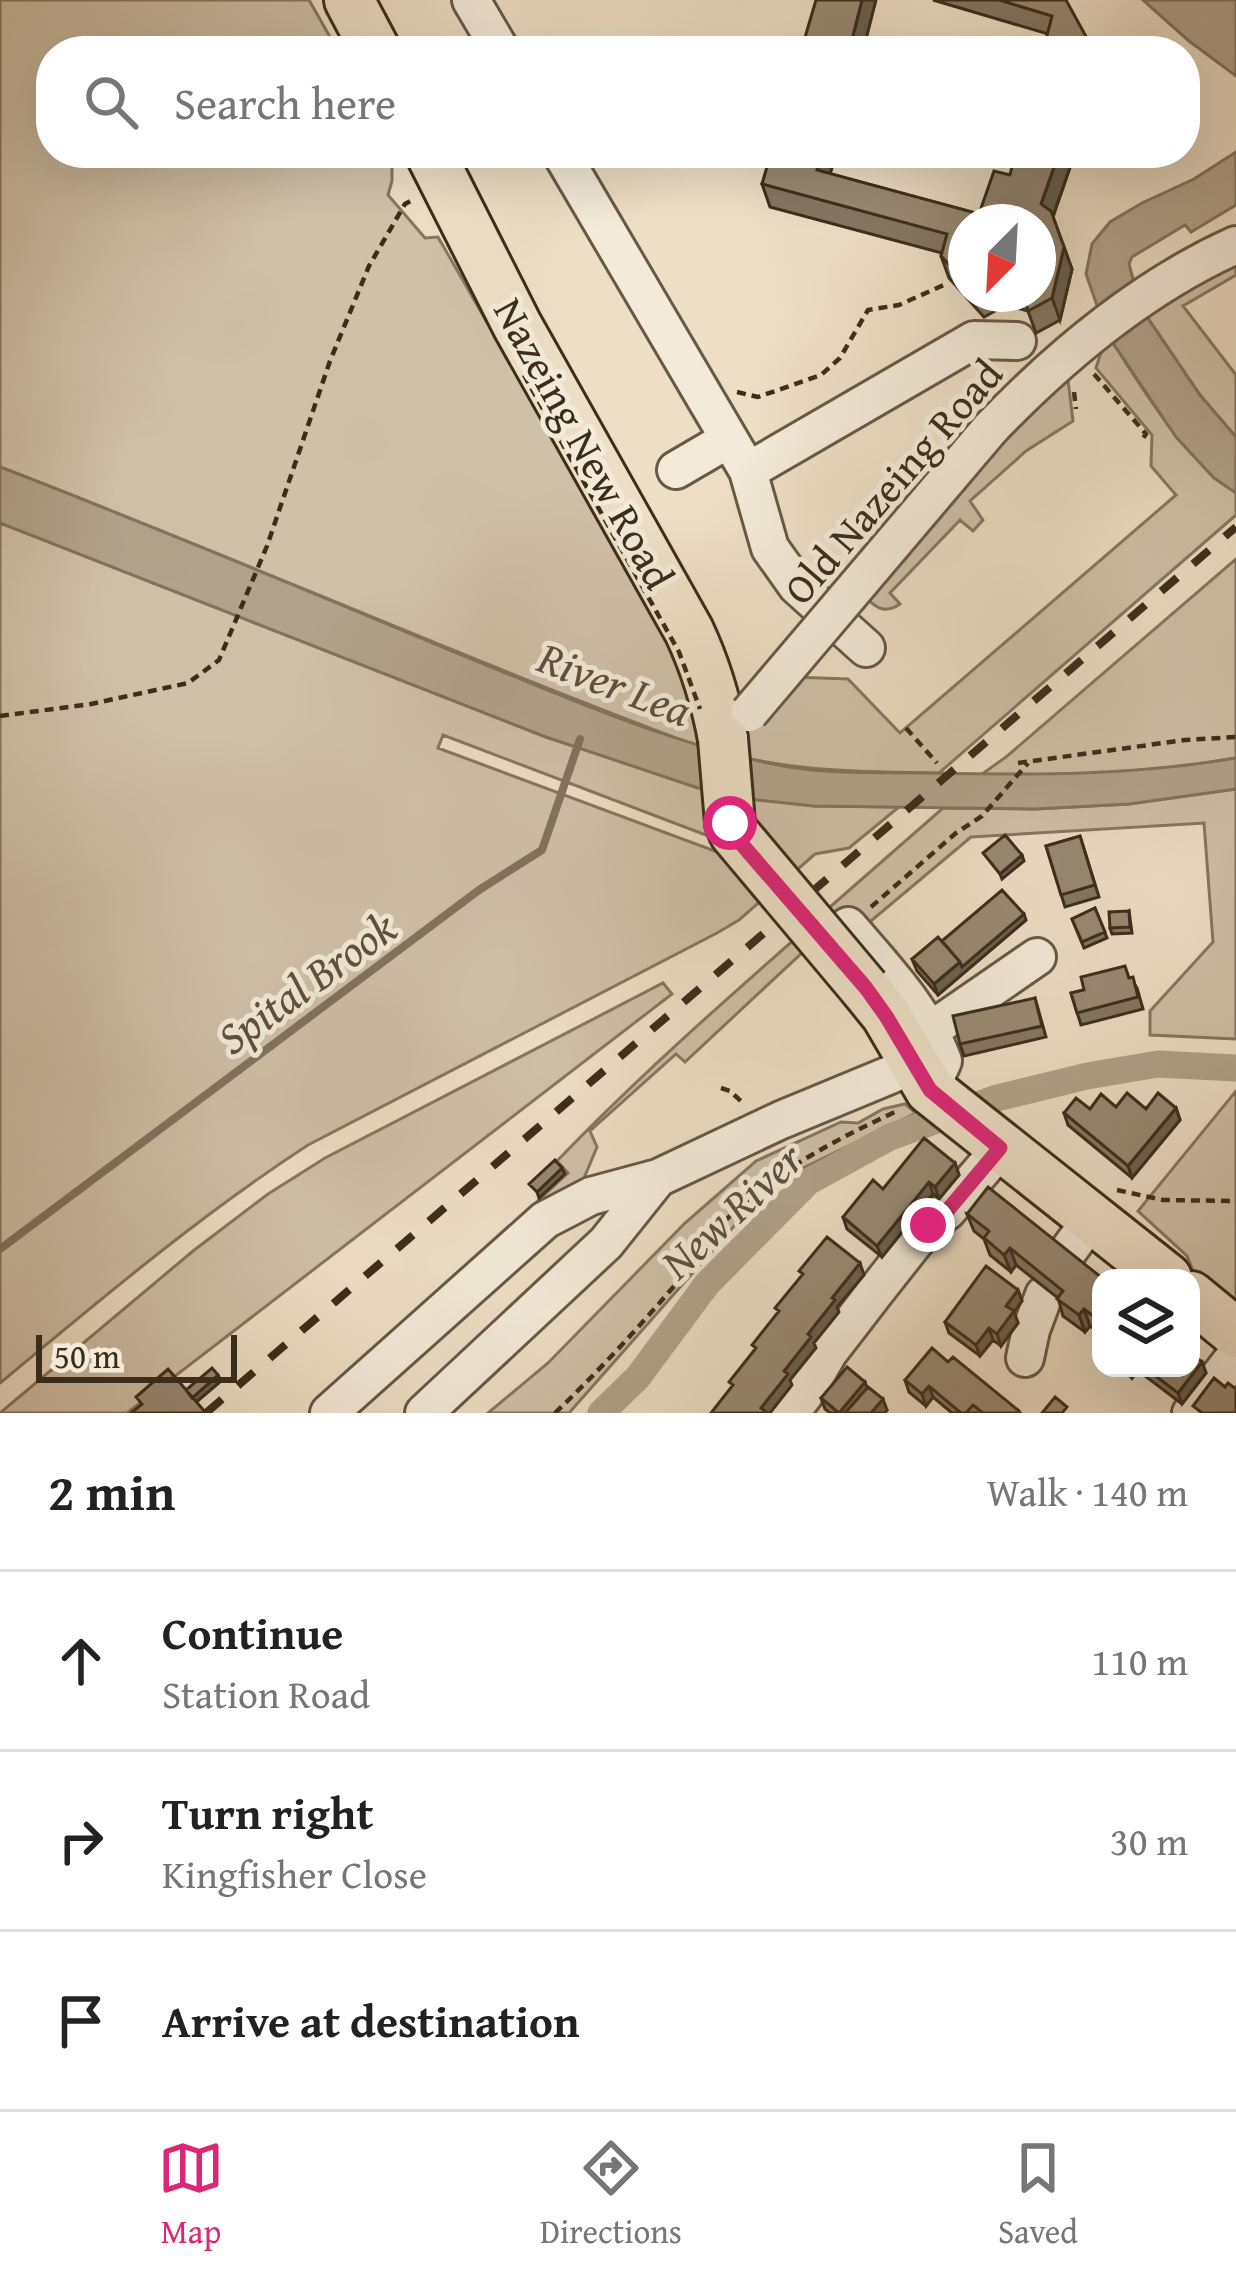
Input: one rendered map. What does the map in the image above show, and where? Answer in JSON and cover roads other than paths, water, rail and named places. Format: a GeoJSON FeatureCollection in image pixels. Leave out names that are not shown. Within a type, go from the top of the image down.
{"type":"FeatureCollection","features":[{"type":"Feature","properties":{"kind":"main road"},"geometry":{"type":"LineString","coordinates":[[349,0],[368,36]]}},
{"type":"Feature","properties":{"kind":"main road","name":"Nazeing New Road"},"geometry":{"type":"LineString","coordinates":[[438,169],[532,371],[704,662],[725,723],[734,833],[947,1092]]}},
{"type":"Feature","properties":{"kind":"main road"},"geometry":{"type":"LineString","coordinates":[[947,1092],[1092,1222],[1155,1269]]}},
{"type":"Feature","properties":{"kind":"main road"},"geometry":{"type":"LineString","coordinates":[[1200,1303],[1236,1333]]}},
{"type":"Feature","properties":{"kind":"street"},"geometry":{"type":"LineString","coordinates":[[470,0],[492,36]]}},
{"type":"Feature","properties":{"kind":"street"},"geometry":{"type":"LineString","coordinates":[[570,168],[748,471],[770,548],[835,589],[875,640]]}},
{"type":"Feature","properties":{"kind":"street","name":"Old Nazeing Road"},"geometry":{"type":"LineString","coordinates":[[725,723],[990,429],[1146,292],[1236,245]]}},
{"type":"Feature","properties":{"kind":"street"},"geometry":{"type":"LineString","coordinates":[[748,471],[974,340],[1017,341]]}},
{"type":"Feature","properties":{"kind":"street"},"geometry":{"type":"LineString","coordinates":[[676,470],[729,439]]}},
{"type":"Feature","properties":{"kind":"street"},"geometry":{"type":"LineString","coordinates":[[790,1413],[829,1352],[928,1225],[947,1211],[947,1092],[887,971],[848,926]]}},
{"type":"Feature","properties":{"kind":"street"},"geometry":{"type":"LineString","coordinates":[[329,1413],[545,1220],[590,1196],[658,1178],[781,1120],[947,1092],[1037,956]]}},
{"type":"Feature","properties":{"kind":"street"},"geometry":{"type":"LineString","coordinates":[[424,1413],[605,1243],[658,1178]]}},
{"type":"Feature","properties":{"kind":"street"},"geometry":{"type":"LineString","coordinates":[[1025,1358],[1044,1295]]}},
{"type":"Feature","properties":{"kind":"street"},"geometry":{"type":"LineString","coordinates":[[1191,1413],[1236,1355]]}},
{"type":"Feature","properties":{"kind":"waterway","name":"Spital Brook"},"geometry":{"type":"LineString","coordinates":[[0,1249],[479,890],[542,850],[580,739]]}},
{"type":"Feature","properties":{"kind":"waterway","name":"New River"},"geometry":{"type":"LineString","coordinates":[[601,1413],[638,1377],[707,1284],[808,1182],[890,1137],[997,1098],[1087,1076],[1158,1064],[1236,1068]]}},
{"type":"Feature","properties":{"kind":"railway"},"geometry":{"type":"LineString","coordinates":[[206,1413],[1236,527]]}},
{"type":"Feature","properties":{"kind":"water label","name":"River Lea"},"geometry":{"type":"Point","coordinates":[615,683]}}]}
